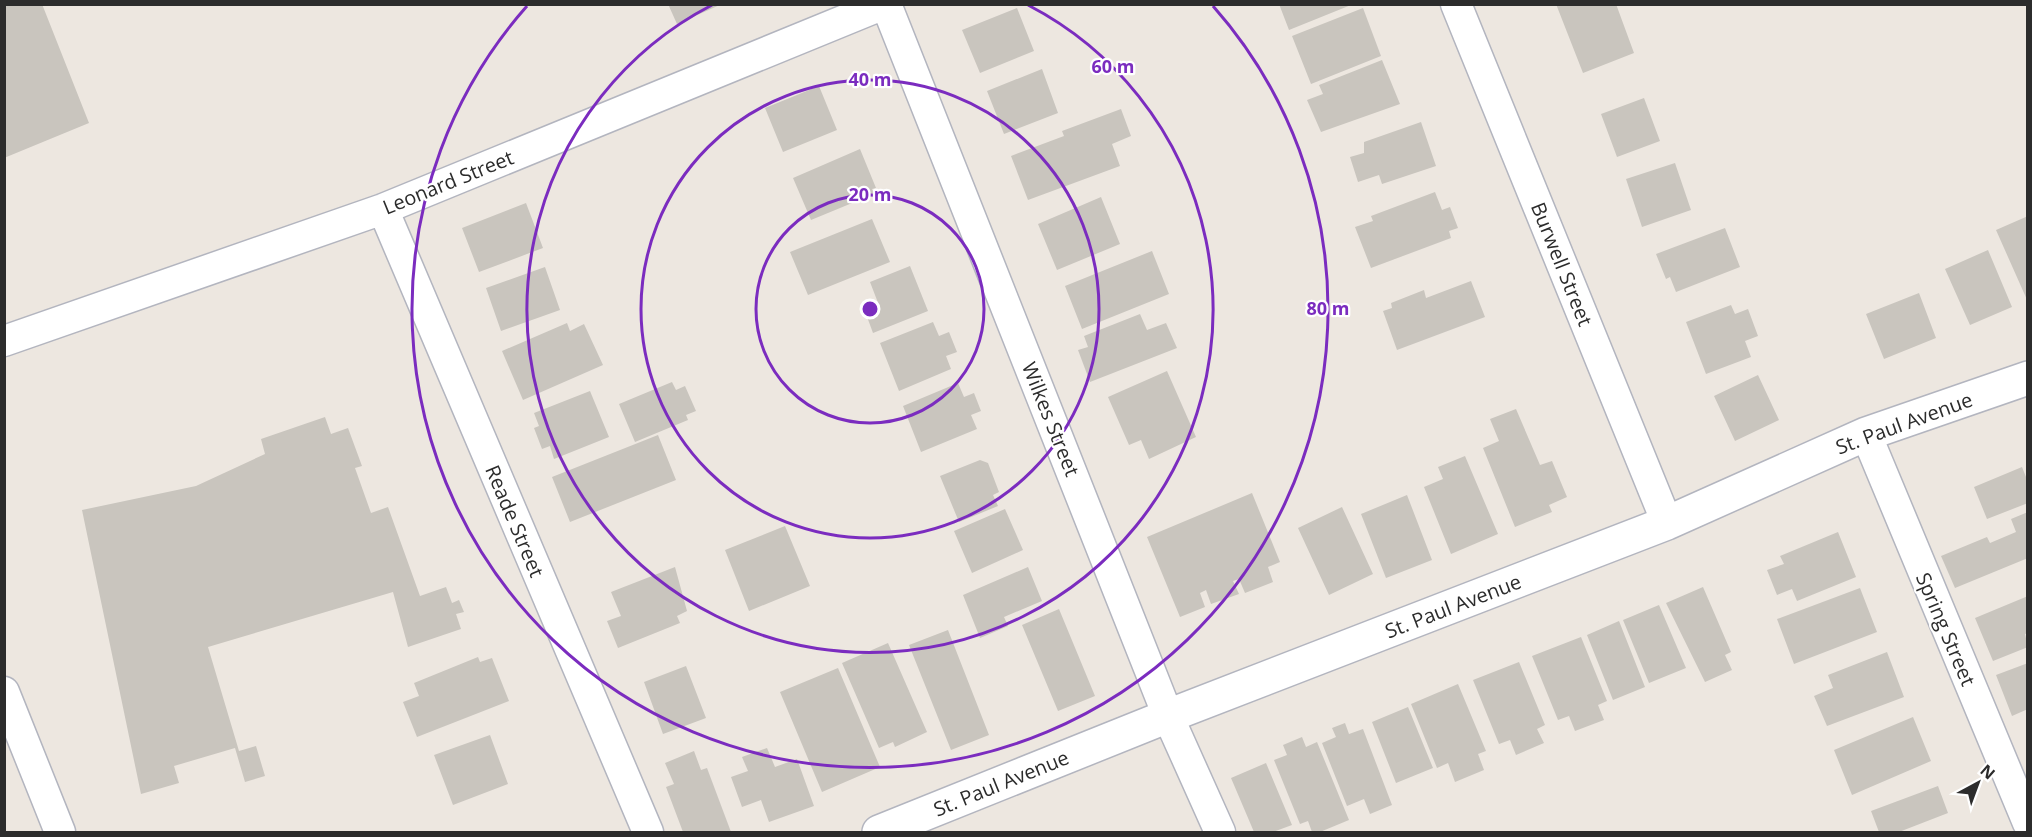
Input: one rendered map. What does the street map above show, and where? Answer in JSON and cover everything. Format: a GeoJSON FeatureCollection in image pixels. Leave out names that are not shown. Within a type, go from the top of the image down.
{"type":"FeatureCollection","features":[{"type":"Feature","properties":{"kind":"street","name":"Leonard Street"},"geometry":{"type":"LineString","coordinates":[[4,341],[383,209],[885,4]]}},
{"type":"Feature","properties":{"kind":"street","name":"Wilkes Street"},"geometry":{"type":"LineString","coordinates":[[885,4],[1168,716],[1220,832]]}},
{"type":"Feature","properties":{"kind":"street","name":"Burwell Street"},"geometry":{"type":"LineString","coordinates":[[1456,4],[1667,523]]}},
{"type":"Feature","properties":{"kind":"street","name":"Reade Street"},"geometry":{"type":"LineString","coordinates":[[383,209],[648,832]]}},
{"type":"Feature","properties":{"kind":"street","name":"St. Paul Avenue"},"geometry":{"type":"LineString","coordinates":[[879,832],[1168,716],[1667,523],[1866,434],[2028,378]]}},
{"type":"Feature","properties":{"kind":"street","name":"Spring Street"},"geometry":{"type":"LineString","coordinates":[[1866,434],[2028,823]]}},
{"type":"Feature","properties":{"kind":"street"},"geometry":{"type":"LineString","coordinates":[[4,692],[60,832]]}},
{"type":"Feature","properties":{"kind":"building"},"geometry":{"type":"Polygon","coordinates":[[[4,4],[42,4],[89,123],[4,158],[4,4]]]}},
{"type":"Feature","properties":{"kind":"building"},"geometry":{"type":"Polygon","coordinates":[[[668,4],[722,4],[677,24],[668,4]]]}},
{"type":"Feature","properties":{"kind":"building"},"geometry":{"type":"Polygon","coordinates":[[[1279,4],[1351,4],[1351,5],[1289,30],[1279,4]]]}},
{"type":"Feature","properties":{"kind":"building"},"geometry":{"type":"Polygon","coordinates":[[[1556,4],[1616,4],[1634,53],[1583,73],[1556,4]]]}},
{"type":"Feature","properties":{"kind":"building"},"geometry":{"type":"Polygon","coordinates":[[[1017,8],[1034,51],[980,73],[962,30],[1017,8]]]}},
{"type":"Feature","properties":{"kind":"building"},"geometry":{"type":"Polygon","coordinates":[[[1363,8],[1381,56],[1311,84],[1292,36],[1363,8]]]}},
{"type":"Feature","properties":{"kind":"building"},"geometry":{"type":"Polygon","coordinates":[[[1382,60],[1400,104],[1321,132],[1307,100],[1323,94],[1319,85],[1382,60]]]}},
{"type":"Feature","properties":{"kind":"building"},"geometry":{"type":"Polygon","coordinates":[[[1042,69],[1058,113],[1004,134],[987,91],[1042,69]]]}},
{"type":"Feature","properties":{"kind":"building"},"geometry":{"type":"Polygon","coordinates":[[[819,86],[837,130],[783,152],[765,108],[819,86]]]}},
{"type":"Feature","properties":{"kind":"building"},"geometry":{"type":"Polygon","coordinates":[[[1644,98],[1660,141],[1617,157],[1601,114],[1644,98]]]}},
{"type":"Feature","properties":{"kind":"building"},"geometry":{"type":"Polygon","coordinates":[[[1121,109],[1131,136],[1112,144],[1120,166],[1028,200],[1011,156],[1064,136],[1062,131],[1121,109]]]}},
{"type":"Feature","properties":{"kind":"building"},"geometry":{"type":"Polygon","coordinates":[[[1421,122],[1436,166],[1382,184],[1379,175],[1358,182],[1350,157],[1364,153],[1364,142],[1421,122]]]}},
{"type":"Feature","properties":{"kind":"building"},"geometry":{"type":"Polygon","coordinates":[[[860,149],[876,188],[872,189],[874,194],[811,220],[793,178],[860,149]]]}},
{"type":"Feature","properties":{"kind":"building"},"geometry":{"type":"Polygon","coordinates":[[[1675,163],[1691,210],[1642,227],[1626,179],[1675,163]]]}},
{"type":"Feature","properties":{"kind":"building"},"geometry":{"type":"Polygon","coordinates":[[[1435,192],[1442,210],[1450,207],[1458,228],[1449,231],[1451,238],[1371,268],[1355,227],[1373,221],[1371,216],[1435,192]]]}},
{"type":"Feature","properties":{"kind":"building"},"geometry":{"type":"Polygon","coordinates":[[[1101,197],[1120,244],[1057,270],[1038,224],[1101,197]]]}},
{"type":"Feature","properties":{"kind":"building"},"geometry":{"type":"Polygon","coordinates":[[[526,203],[543,248],[479,272],[462,228],[526,203]]]}},
{"type":"Feature","properties":{"kind":"building"},"geometry":{"type":"Polygon","coordinates":[[[2028,216],[2028,302],[1996,230],[2028,216]]]}},
{"type":"Feature","properties":{"kind":"building"},"geometry":{"type":"Polygon","coordinates":[[[872,219],[890,262],[808,295],[790,252],[872,219]]]}},
{"type":"Feature","properties":{"kind":"building"},"geometry":{"type":"Polygon","coordinates":[[[1725,228],[1740,267],[1676,292],[1670,277],[1666,279],[1656,254],[1725,228]]]}},
{"type":"Feature","properties":{"kind":"building"},"geometry":{"type":"Polygon","coordinates":[[[1988,250],[2012,307],[1970,325],[1945,269],[1988,250]]]}},
{"type":"Feature","properties":{"kind":"building"},"geometry":{"type":"Polygon","coordinates":[[[1152,251],[1169,294],[1082,329],[1065,286],[1152,251]]]}},
{"type":"Feature","properties":{"kind":"building"},"geometry":{"type":"Polygon","coordinates":[[[910,266],[928,311],[873,333],[866,314],[880,308],[870,282],[910,266]]]}},
{"type":"Feature","properties":{"kind":"building"},"geometry":{"type":"Polygon","coordinates":[[[545,267],[560,310],[501,331],[486,288],[545,267]]]}},
{"type":"Feature","properties":{"kind":"building"},"geometry":{"type":"Polygon","coordinates":[[[1471,281],[1485,317],[1397,350],[1383,311],[1392,308],[1391,303],[1424,290],[1426,298],[1471,281]]]}},
{"type":"Feature","properties":{"kind":"building"},"geometry":{"type":"Polygon","coordinates":[[[1919,293],[1936,338],[1884,359],[1866,314],[1919,293]]]}},
{"type":"Feature","properties":{"kind":"building"},"geometry":{"type":"Polygon","coordinates":[[[1731,305],[1735,314],[1748,309],[1758,336],[1745,341],[1751,357],[1706,374],[1686,322],[1731,305]]]}},
{"type":"Feature","properties":{"kind":"building"},"geometry":{"type":"Polygon","coordinates":[[[1140,314],[1147,330],[1166,323],[1177,348],[1090,382],[1078,350],[1088,347],[1084,336],[1140,314]]]}},
{"type":"Feature","properties":{"kind":"building"},"geometry":{"type":"Polygon","coordinates":[[[933,322],[939,336],[949,332],[957,352],[946,356],[951,369],[899,391],[880,343],[933,322]]]}},
{"type":"Feature","properties":{"kind":"building"},"geometry":{"type":"Polygon","coordinates":[[[567,323],[570,331],[584,324],[603,365],[523,400],[502,351],[567,323]]]}},
{"type":"Feature","properties":{"kind":"building"},"geometry":{"type":"Polygon","coordinates":[[[1167,371],[1196,437],[1149,459],[1141,440],[1129,445],[1108,397],[1167,371]]]}},
{"type":"Feature","properties":{"kind":"building"},"geometry":{"type":"Polygon","coordinates":[[[1758,375],[1779,420],[1735,441],[1714,396],[1758,375]]]}},
{"type":"Feature","properties":{"kind":"building"},"geometry":{"type":"Polygon","coordinates":[[[672,382],[676,390],[685,386],[696,411],[686,415],[688,420],[635,442],[619,404],[672,382]]]}},
{"type":"Feature","properties":{"kind":"building"},"geometry":{"type":"Polygon","coordinates":[[[958,383],[964,397],[974,393],[981,411],[971,415],[977,429],[921,452],[903,406],[958,383]]]}},
{"type":"Feature","properties":{"kind":"building"},"geometry":{"type":"Polygon","coordinates":[[[590,391],[609,437],[554,459],[550,446],[542,449],[534,428],[539,426],[534,413],[590,391]]]}},
{"type":"Feature","properties":{"kind":"building"},"geometry":{"type":"Polygon","coordinates":[[[1516,409],[1540,465],[1552,461],[1567,497],[1549,505],[1552,512],[1515,527],[1483,448],[1499,441],[1490,419],[1516,409]]]}},
{"type":"Feature","properties":{"kind":"building"},"geometry":{"type":"Polygon","coordinates":[[[325,417],[331,434],[348,428],[362,466],[355,468],[371,513],[388,507],[420,596],[446,587],[452,603],[459,600],[464,612],[456,614],[461,629],[408,647],[393,592],[208,647],[239,751],[256,746],[265,776],[245,782],[235,748],[174,766],[179,783],[141,794],[82,510],[196,486],[265,454],[261,439],[325,417]]]}},
{"type":"Feature","properties":{"kind":"building"},"geometry":{"type":"Polygon","coordinates":[[[658,435],[676,480],[570,522],[552,477],[658,435]]]}},
{"type":"Feature","properties":{"kind":"building"},"geometry":{"type":"Polygon","coordinates":[[[1465,456],[1498,534],[1451,554],[1424,487],[1443,479],[1438,467],[1465,456]]]}},
{"type":"Feature","properties":{"kind":"building"},"geometry":{"type":"Polygon","coordinates":[[[980,460],[988,463],[999,492],[993,495],[998,506],[959,522],[940,476],[980,460]]]}},
{"type":"Feature","properties":{"kind":"building"},"geometry":{"type":"Polygon","coordinates":[[[2022,467],[2028,482],[2028,503],[1987,519],[1974,487],[2022,467]]]}},
{"type":"Feature","properties":{"kind":"building"},"geometry":{"type":"Polygon","coordinates":[[[1252,493],[1280,562],[1268,567],[1273,582],[1245,593],[1239,579],[1233,581],[1239,594],[1211,604],[1206,590],[1200,593],[1205,607],[1180,617],[1147,537],[1252,493]]]}},
{"type":"Feature","properties":{"kind":"building"},"geometry":{"type":"Polygon","coordinates":[[[1407,495],[1432,560],[1386,578],[1361,514],[1407,495]]]}},
{"type":"Feature","properties":{"kind":"building"},"geometry":{"type":"Polygon","coordinates":[[[1342,507],[1373,574],[1329,595],[1298,528],[1342,507]]]}},
{"type":"Feature","properties":{"kind":"building"},"geometry":{"type":"Polygon","coordinates":[[[1005,509],[1023,550],[972,573],[954,531],[1005,509]]]}},
{"type":"Feature","properties":{"kind":"building"},"geometry":{"type":"Polygon","coordinates":[[[2028,512],[2028,558],[1955,588],[1941,556],[1987,537],[1990,543],[2016,532],[2011,519],[2028,512]]]}},
{"type":"Feature","properties":{"kind":"building"},"geometry":{"type":"Polygon","coordinates":[[[785,526],[810,586],[749,611],[725,550],[785,526]]]}},
{"type":"Feature","properties":{"kind":"building"},"geometry":{"type":"Polygon","coordinates":[[[1838,532],[1856,577],[1797,601],[1792,589],[1777,595],[1767,570],[1784,564],[1780,556],[1838,532]]]}},
{"type":"Feature","properties":{"kind":"building"},"geometry":{"type":"Polygon","coordinates":[[[675,567],[687,611],[677,616],[680,623],[618,648],[607,621],[621,616],[611,592],[675,567]]]}},
{"type":"Feature","properties":{"kind":"building"},"geometry":{"type":"Polygon","coordinates":[[[1028,567],[1042,601],[1004,617],[1008,626],[980,638],[963,595],[1028,567]]]}},
{"type":"Feature","properties":{"kind":"building"},"geometry":{"type":"Polygon","coordinates":[[[1703,587],[1731,652],[1725,655],[1732,670],[1705,682],[1666,603],[1703,587]]]}},
{"type":"Feature","properties":{"kind":"building"},"geometry":{"type":"Polygon","coordinates":[[[1860,588],[1877,632],[1794,664],[1777,619],[1860,588]]]}},
{"type":"Feature","properties":{"kind":"building"},"geometry":{"type":"Polygon","coordinates":[[[2028,596],[2028,633],[2025,634],[2028,647],[1993,661],[1975,618],[2028,596]]]}},
{"type":"Feature","properties":{"kind":"building"},"geometry":{"type":"Polygon","coordinates":[[[1659,605],[1686,668],[1649,683],[1623,620],[1659,605]]]}},
{"type":"Feature","properties":{"kind":"building"},"geometry":{"type":"Polygon","coordinates":[[[1059,609],[1095,696],[1058,711],[1022,625],[1059,609]]]}},
{"type":"Feature","properties":{"kind":"building"},"geometry":{"type":"Polygon","coordinates":[[[1619,621],[1645,687],[1613,700],[1587,635],[1619,621]]]}},
{"type":"Feature","properties":{"kind":"building"},"geometry":{"type":"Polygon","coordinates":[[[948,630],[989,735],[951,750],[909,645],[948,630]]]}},
{"type":"Feature","properties":{"kind":"building"},"geometry":{"type":"Polygon","coordinates":[[[1581,637],[1607,701],[1598,705],[1604,720],[1575,731],[1569,716],[1558,720],[1532,656],[1581,637]]]}},
{"type":"Feature","properties":{"kind":"building"},"geometry":{"type":"Polygon","coordinates":[[[888,643],[927,732],[895,747],[893,742],[879,748],[842,663],[888,643]]]}},
{"type":"Feature","properties":{"kind":"building"},"geometry":{"type":"Polygon","coordinates":[[[1887,652],[1904,697],[1827,726],[1814,696],[1833,688],[1828,675],[1887,652]]]}},
{"type":"Feature","properties":{"kind":"building"},"geometry":{"type":"Polygon","coordinates":[[[478,657],[480,662],[492,658],[509,701],[417,737],[403,702],[419,696],[414,683],[478,657]]]}},
{"type":"Feature","properties":{"kind":"building"},"geometry":{"type":"Polygon","coordinates":[[[1519,662],[1545,725],[1537,729],[1544,743],[1516,755],[1510,740],[1499,744],[1473,680],[1519,662]]]}},
{"type":"Feature","properties":{"kind":"building"},"geometry":{"type":"Polygon","coordinates":[[[2028,663],[2028,709],[2012,716],[1996,675],[2028,663]]]}},
{"type":"Feature","properties":{"kind":"building"},"geometry":{"type":"Polygon","coordinates":[[[686,666],[706,718],[663,734],[644,682],[686,666]]]}},
{"type":"Feature","properties":{"kind":"building"},"geometry":{"type":"Polygon","coordinates":[[[838,668],[880,767],[822,792],[780,692],[838,668]]]}},
{"type":"Feature","properties":{"kind":"building"},"geometry":{"type":"Polygon","coordinates":[[[1458,684],[1486,751],[1478,754],[1484,770],[1455,782],[1448,763],[1437,768],[1411,704],[1458,684]]]}},
{"type":"Feature","properties":{"kind":"building"},"geometry":{"type":"Polygon","coordinates":[[[1408,707],[1433,768],[1396,783],[1372,722],[1408,707]]]}},
{"type":"Feature","properties":{"kind":"building"},"geometry":{"type":"Polygon","coordinates":[[[1913,717],[1931,761],[1852,795],[1834,750],[1913,717]]]}},
{"type":"Feature","properties":{"kind":"building"},"geometry":{"type":"Polygon","coordinates":[[[1345,723],[1349,734],[1363,729],[1392,805],[1370,814],[1364,799],[1347,806],[1322,743],[1336,737],[1332,728],[1345,723]]]}},
{"type":"Feature","properties":{"kind":"building"},"geometry":{"type":"Polygon","coordinates":[[[490,735],[508,784],[453,805],[434,755],[490,735]]]}},
{"type":"Feature","properties":{"kind":"building"},"geometry":{"type":"Polygon","coordinates":[[[1302,737],[1306,747],[1317,742],[1349,820],[1320,832],[1312,832],[1308,821],[1300,824],[1274,760],[1287,755],[1283,745],[1302,737]]]}},
{"type":"Feature","properties":{"kind":"building"},"geometry":{"type":"Polygon","coordinates":[[[767,748],[775,767],[797,759],[814,806],[769,822],[761,800],[742,807],[731,777],[748,771],[742,757],[767,748]]]}},
{"type":"Feature","properties":{"kind":"building"},"geometry":{"type":"Polygon","coordinates":[[[694,751],[701,770],[707,768],[731,832],[683,832],[666,787],[674,784],[665,763],[694,751]]]}},
{"type":"Feature","properties":{"kind":"building"},"geometry":{"type":"Polygon","coordinates":[[[1266,763],[1292,825],[1273,832],[1254,832],[1231,778],[1266,763]]]}},
{"type":"Feature","properties":{"kind":"building"},"geometry":{"type":"Polygon","coordinates":[[[1938,786],[1948,813],[1899,832],[1879,832],[1871,811],[1938,786]]]}}]}
